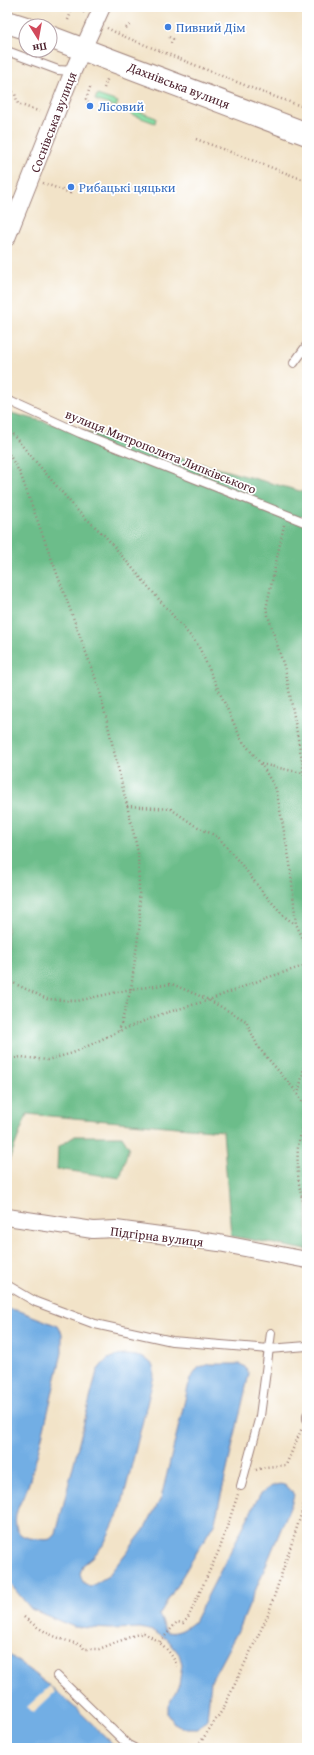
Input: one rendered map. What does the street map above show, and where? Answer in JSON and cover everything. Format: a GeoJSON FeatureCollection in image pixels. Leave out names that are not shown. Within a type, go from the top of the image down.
{"type":"FeatureCollection","features":[{"type":"Feature","properties":{"kind":"main road"},"geometry":{"type":"LineString","coordinates":[[7,22],[18,25]]}},
{"type":"Feature","properties":{"kind":"main road","name":"Дахнівська вулиця"},"geometry":{"type":"LineString","coordinates":[[58,40],[307,134]]}},
{"type":"Feature","properties":{"kind":"street","name":"Соснівська вулиця"},"geometry":{"type":"LineString","coordinates":[[9,229],[82,49],[102,7]]}},
{"type":"Feature","properties":{"kind":"street","name":"Підгірна вулиця"},"geometry":{"type":"LineString","coordinates":[[7,1217],[93,1230],[116,1229],[219,1243],[307,1260]]}},
{"type":"Feature","properties":{"kind":"lane"},"geometry":{"type":"LineString","coordinates":[[7,51],[58,70],[73,71]]}},
{"type":"Feature","properties":{"kind":"lane"},"geometry":{"type":"LineString","coordinates":[[294,363],[307,345]]}},
{"type":"Feature","properties":{"kind":"lane","name":"вулиця Митрополита Липківського"},"geometry":{"type":"LineString","coordinates":[[7,400],[80,433],[307,523]]}},
{"type":"Feature","properties":{"kind":"lane"},"geometry":{"type":"LineString","coordinates":[[8,1287],[36,1302],[95,1324],[172,1341],[269,1349],[307,1346]]}},
{"type":"Feature","properties":{"kind":"lane"},"geometry":{"type":"LineString","coordinates":[[241,1486],[260,1416],[271,1333]]}},
{"type":"Feature","properties":{"kind":"lane"},"geometry":{"type":"LineString","coordinates":[[57,1676],[128,1745],[134,1748]]}},
{"type":"Feature","properties":{"kind":"path"},"geometry":{"type":"LineString","coordinates":[[68,20],[73,7]]}},
{"type":"Feature","properties":{"kind":"path"},"geometry":{"type":"LineString","coordinates":[[96,22],[123,36],[264,93],[307,108]]}},
{"type":"Feature","properties":{"kind":"path"},"geometry":{"type":"LineString","coordinates":[[126,28],[132,24]]}},
{"type":"Feature","properties":{"kind":"path"},"geometry":{"type":"LineString","coordinates":[[169,37],[173,39],[171,43]]}},
{"type":"Feature","properties":{"kind":"path"},"geometry":{"type":"LineString","coordinates":[[104,88],[110,73]]}},
{"type":"Feature","properties":{"kind":"path"},"geometry":{"type":"LineString","coordinates":[[88,103],[86,99],[91,85]]}},
{"type":"Feature","properties":{"kind":"path"},"geometry":{"type":"LineString","coordinates":[[7,86],[15,94],[18,104],[55,117]]}},
{"type":"Feature","properties":{"kind":"path"},"geometry":{"type":"LineString","coordinates":[[196,139],[307,181]]}},
{"type":"Feature","properties":{"kind":"path"},"geometry":{"type":"LineString","coordinates":[[55,188],[70,192]]}},
{"type":"Feature","properties":{"kind":"path"},"geometry":{"type":"LineString","coordinates":[[7,428],[77,510],[105,536],[198,645],[241,739],[261,764],[276,789],[290,863],[296,924],[307,948]]}},
{"type":"Feature","properties":{"kind":"path"},"geometry":{"type":"LineString","coordinates":[[7,451],[20,473],[99,688],[138,852],[140,922],[130,989],[120,1032]]}},
{"type":"Feature","properties":{"kind":"path"},"geometry":{"type":"LineString","coordinates":[[286,514],[266,609],[286,673],[303,773],[307,785]]}},
{"type":"Feature","properties":{"kind":"path"},"geometry":{"type":"LineString","coordinates":[[261,764],[307,774]]}},
{"type":"Feature","properties":{"kind":"path"},"geometry":{"type":"LineString","coordinates":[[127,806],[171,809],[194,825],[218,836],[284,917],[296,924]]}},
{"type":"Feature","properties":{"kind":"path"},"geometry":{"type":"LineString","coordinates":[[7,1059],[21,1057],[47,1060],[73,1053],[162,1014],[209,1000],[266,978],[307,965]]}},
{"type":"Feature","properties":{"kind":"path"},"geometry":{"type":"LineString","coordinates":[[7,980],[47,999],[77,1001],[130,989],[172,984],[209,1000],[246,1021],[258,1047],[307,1108]]}},
{"type":"Feature","properties":{"kind":"path"},"geometry":{"type":"LineString","coordinates":[[298,1095],[307,1054]]}},
{"type":"Feature","properties":{"kind":"path"},"geometry":{"type":"LineString","coordinates":[[307,1113],[298,1146],[299,1182],[304,1202],[307,1207]]}},
{"type":"Feature","properties":{"kind":"path"},"geometry":{"type":"LineString","coordinates":[[7,1152],[7,1158]]}},
{"type":"Feature","properties":{"kind":"path"},"geometry":{"type":"LineString","coordinates":[[244,1475],[265,1467],[286,1465],[307,1419]]}},
{"type":"Feature","properties":{"kind":"path"},"geometry":{"type":"LineString","coordinates":[[160,1642],[177,1622],[183,1623],[188,1618],[220,1548],[241,1486]]}},
{"type":"Feature","properties":{"kind":"path"},"geometry":{"type":"LineString","coordinates":[[200,1743],[224,1709],[268,1615],[302,1512],[307,1489]]}},
{"type":"Feature","properties":{"kind":"path"},"geometry":{"type":"LineString","coordinates":[[24,1617],[37,1628],[60,1640],[82,1645],[84,1650],[99,1649],[144,1633],[160,1642],[174,1657],[177,1666]]}},
{"type":"Feature","properties":{"kind":"green space"},"geometry":{"type":"Polygon","coordinates":[[[97,95],[118,102],[116,107],[95,100],[97,95]]]}},
{"type":"Feature","properties":{"kind":"green space"},"geometry":{"type":"Polygon","coordinates":[[[132,109],[156,118],[155,123],[130,114],[132,109]]]}},
{"type":"Feature","properties":{"kind":"green space"},"geometry":{"type":"Polygon","coordinates":[[[7,412],[307,493],[307,1250],[231,1236],[223,1131],[27,1114],[7,1166],[7,412]]]}},
{"type":"Feature","properties":{"kind":"green space"},"geometry":{"type":"Polygon","coordinates":[[[75,1136],[122,1136],[129,1147],[120,1178],[57,1169],[58,1147],[75,1136]]]}},
{"type":"Feature","properties":{"kind":"water"},"geometry":{"type":"Polygon","coordinates":[[[10,1309],[20,1311],[58,1326],[62,1333],[62,1353],[42,1437],[28,1486],[16,1515],[15,1521],[17,1530],[21,1535],[46,1540],[52,1538],[56,1534],[97,1371],[108,1359],[125,1355],[138,1356],[153,1366],[154,1376],[121,1508],[104,1544],[92,1558],[83,1565],[80,1574],[83,1582],[90,1587],[108,1576],[144,1530],[161,1498],[190,1379],[199,1367],[211,1364],[240,1364],[245,1367],[249,1374],[215,1522],[159,1615],[167,1632],[181,1630],[194,1622],[260,1494],[273,1486],[282,1484],[290,1489],[294,1495],[241,1625],[211,1681],[207,1719],[198,1728],[181,1728],[174,1723],[168,1714],[168,1706],[179,1685],[182,1664],[179,1654],[168,1640],[153,1631],[140,1628],[111,1629],[74,1627],[31,1609],[7,1580],[7,1313],[10,1309]]]}},
{"type":"Feature","properties":{"kind":"water"},"geometry":{"type":"Polygon","coordinates":[[[7,1653],[50,1686],[81,1713],[117,1748],[7,1748],[7,1653]]]}},
{"type":"Feature","properties":{"kind":"pier"},"geometry":{"type":"Polygon","coordinates":[[[50,1686],[55,1692],[33,1713],[27,1707],[50,1686]]]}},
{"type":"Feature","properties":{"kind":"place","name":"Пивний Дім"},"geometry":{"type":"Point","coordinates":[168,27]}},
{"type":"Feature","properties":{"kind":"place","name":"Лісовий"},"geometry":{"type":"Point","coordinates":[90,106]}},
{"type":"Feature","properties":{"kind":"place","name":"Рибацькі цяцьки"},"geometry":{"type":"Point","coordinates":[71,187]}}]}
